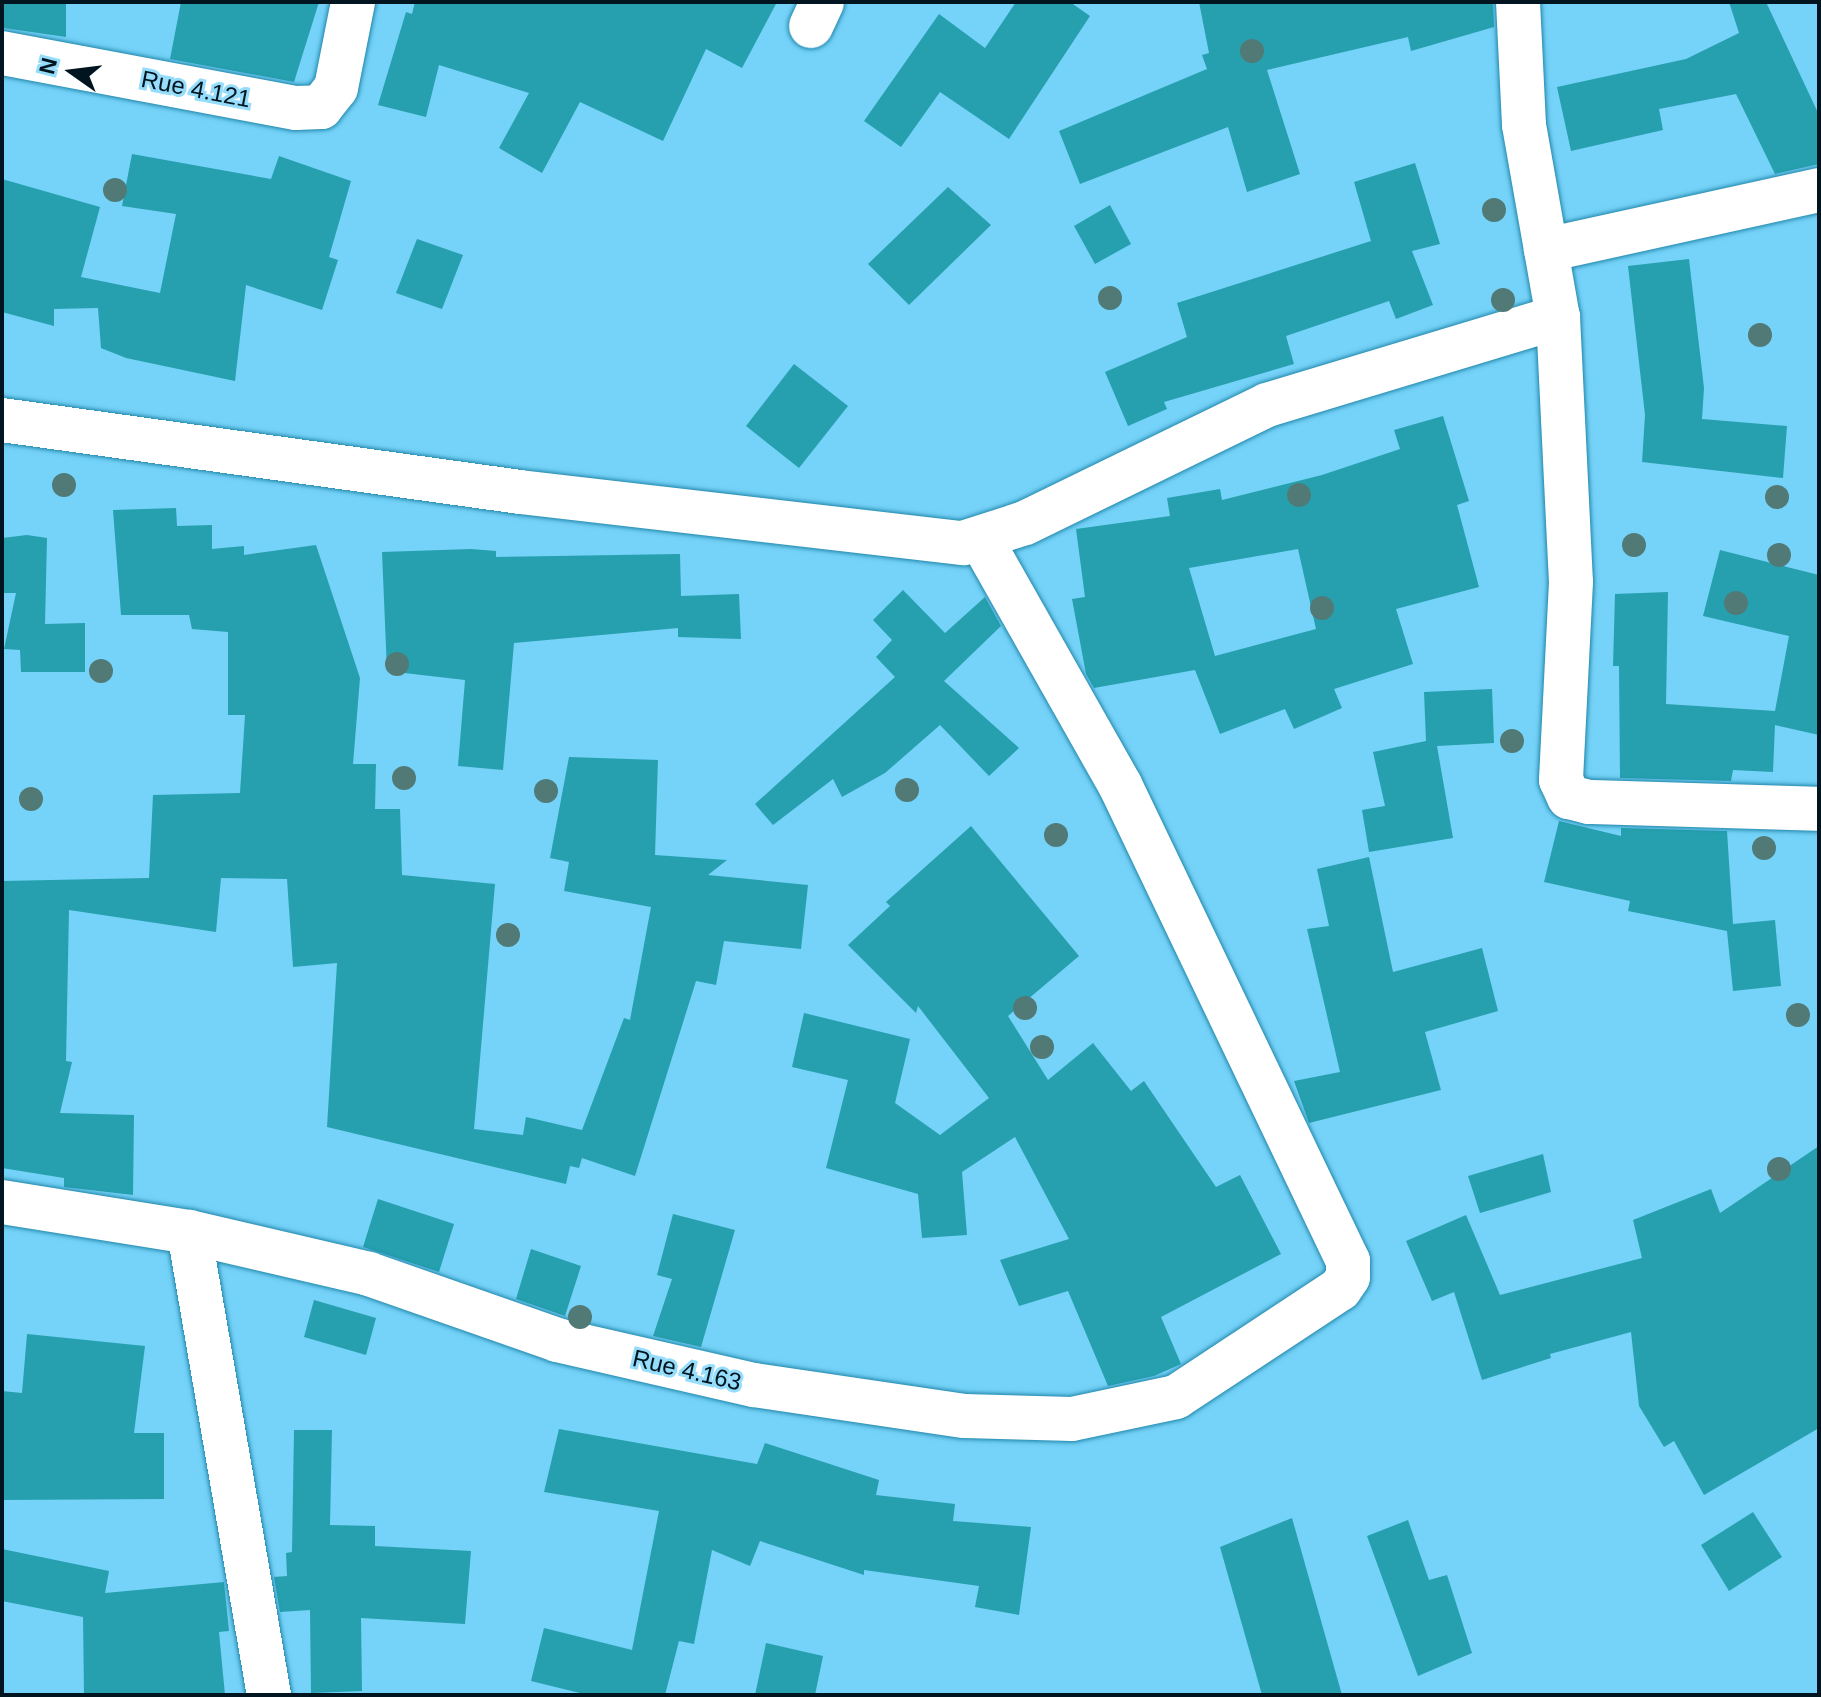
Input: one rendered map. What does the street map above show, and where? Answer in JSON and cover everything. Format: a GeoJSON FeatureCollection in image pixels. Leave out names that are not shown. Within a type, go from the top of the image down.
{"type":"FeatureCollection","features":[{"type":"Feature","properties":{"kind":"street","name":"Rue 4.121"},"geometry":{"type":"LineString","coordinates":[[2,53],[296,108],[321,107],[336,88],[353,2]]}},
{"type":"Feature","properties":{"kind":"street"},"geometry":{"type":"LineString","coordinates":[[1518,2],[1524,125],[1558,317],[1571,582],[1561,780],[1569,797],[1589,802],[1819,809]]}},
{"type":"Feature","properties":{"kind":"street"},"geometry":{"type":"LineString","coordinates":[[1546,250],[1819,190]]}},
{"type":"Feature","properties":{"kind":"street"},"geometry":{"type":"LineString","coordinates":[[2,420],[520,492],[963,543],[982,541],[1267,405],[1558,317]]}},
{"type":"Feature","properties":{"kind":"street","name":"Rue 4.163"},"geometry":{"type":"LineString","coordinates":[[2,1202],[189,1232],[369,1274],[557,1340],[754,1385],[965,1416],[1072,1419],[1176,1397],[1340,1289],[1348,1277],[1348,1261],[1120,785],[982,541]]}},
{"type":"Feature","properties":{"kind":"street"},"geometry":{"type":"LineString","coordinates":[[189,1232],[269,1695]]}},
{"type":"Feature","properties":{"kind":"building"},"geometry":{"type":"Polygon","coordinates":[[[4,2],[66,2],[66,37],[4,28],[4,2]]]}},
{"type":"Feature","properties":{"kind":"building"},"geometry":{"type":"Polygon","coordinates":[[[181,2],[319,2],[294,82],[170,59],[181,2]]]}},
{"type":"Feature","properties":{"kind":"building"},"geometry":{"type":"Polygon","coordinates":[[[415,2],[777,2],[742,68],[706,49],[663,141],[580,102],[542,173],[499,148],[529,93],[439,65],[426,117],[378,105],[406,12],[412,14],[415,2]]]}},
{"type":"Feature","properties":{"kind":"building"},"geometry":{"type":"Polygon","coordinates":[[[1016,2],[1070,2],[1090,16],[1009,139],[940,92],[901,147],[864,121],[939,14],[985,48],[1016,2]]]}},
{"type":"Feature","properties":{"kind":"building"},"geometry":{"type":"Polygon","coordinates":[[[1199,2],[1493,2],[1494,27],[1411,51],[1408,37],[1267,70],[1300,174],[1247,192],[1228,127],[1080,184],[1059,131],[1207,69],[1202,55],[1209,53],[1199,2]]]}},
{"type":"Feature","properties":{"kind":"building"},"geometry":{"type":"Polygon","coordinates":[[[1729,2],[1766,2],[1819,115],[1819,164],[1775,174],[1736,94],[1659,109],[1663,130],[1571,151],[1557,87],[1686,59],[1739,33],[1729,2]]]}},
{"type":"Feature","properties":{"kind":"building"},"geometry":{"type":"Polygon","coordinates":[[[132,154],[271,179],[279,156],[351,181],[329,257],[338,260],[322,310],[246,285],[235,381],[126,358],[101,348],[98,308],[54,309],[54,326],[2,312],[2,179],[100,207],[81,277],[160,293],[176,214],[122,206],[132,154]]]}},
{"type":"Feature","properties":{"kind":"building"},"geometry":{"type":"Polygon","coordinates":[[[1415,163],[1440,244],[1412,251],[1433,305],[1396,319],[1389,301],[1286,336],[1294,364],[1164,402],[1167,409],[1128,426],[1105,372],[1187,337],[1177,303],[1371,241],[1354,182],[1415,163]]]}},
{"type":"Feature","properties":{"kind":"building"},"geometry":{"type":"Polygon","coordinates":[[[948,187],[991,225],[909,305],[868,264],[948,187]]]}},
{"type":"Feature","properties":{"kind":"building"},"geometry":{"type":"Polygon","coordinates":[[[1110,205],[1131,244],[1095,264],[1074,226],[1110,205]]]}},
{"type":"Feature","properties":{"kind":"building"},"geometry":{"type":"Polygon","coordinates":[[[417,239],[463,255],[442,309],[396,293],[417,239]]]}},
{"type":"Feature","properties":{"kind":"building"},"geometry":{"type":"Polygon","coordinates":[[[1689,259],[1704,388],[1702,419],[1787,426],[1783,478],[1642,462],[1645,415],[1628,266],[1689,259]]]}},
{"type":"Feature","properties":{"kind":"building"},"geometry":{"type":"Polygon","coordinates":[[[794,364],[848,406],[799,468],[746,426],[794,364]]]}},
{"type":"Feature","properties":{"kind":"building"},"geometry":{"type":"Polygon","coordinates":[[[1443,416],[1469,501],[1457,505],[1479,587],[1396,609],[1413,664],[1334,689],[1342,708],[1294,729],[1285,709],[1220,734],[1195,670],[1094,688],[1086,674],[1072,599],[1085,597],[1076,529],[1170,516],[1167,498],[1220,489],[1222,500],[1322,475],[1400,449],[1394,430],[1443,416]],[[1298,549],[1189,568],[1215,656],[1316,629],[1298,549]]]}},
{"type":"Feature","properties":{"kind":"building"},"geometry":{"type":"Polygon","coordinates":[[[176,508],[177,526],[212,525],[212,549],[244,546],[244,555],[316,545],[360,678],[353,764],[376,764],[375,809],[400,809],[402,875],[495,884],[474,1129],[523,1135],[526,1117],[582,1130],[624,1018],[630,1020],[651,907],[564,891],[569,862],[550,858],[569,757],[658,760],[655,855],[727,860],[708,875],[808,885],[801,949],[724,941],[716,985],[696,981],[635,1176],[582,1158],[579,1168],[570,1166],[566,1184],[327,1127],[337,963],[293,967],[287,879],[221,878],[216,932],[69,910],[66,1061],[72,1062],[60,1113],[134,1115],[133,1195],[64,1187],[64,1178],[2,1168],[2,881],[149,878],[153,795],[240,793],[245,715],[228,715],[228,632],[192,629],[189,615],[121,615],[113,510],[176,508]]]}},
{"type":"Feature","properties":{"kind":"building"},"geometry":{"type":"Polygon","coordinates":[[[27,535],[47,538],[45,624],[85,623],[85,672],[21,672],[20,650],[4,649],[16,593],[2,593],[2,538],[27,535]]]}},
{"type":"Feature","properties":{"kind":"building"},"geometry":{"type":"Polygon","coordinates":[[[1720,550],[1819,575],[1819,735],[1775,725],[1773,772],[1733,770],[1731,781],[1620,778],[1619,666],[1613,666],[1615,594],[1668,592],[1666,704],[1775,711],[1789,636],[1703,616],[1720,550]]]}},
{"type":"Feature","properties":{"kind":"building"},"geometry":{"type":"Polygon","coordinates":[[[496,551],[496,557],[680,554],[681,596],[739,594],[741,639],[678,637],[678,628],[514,643],[503,770],[458,766],[465,680],[387,671],[382,552],[496,551]]]}},
{"type":"Feature","properties":{"kind":"building"},"geometry":{"type":"Polygon","coordinates":[[[903,590],[945,633],[985,597],[1001,626],[944,681],[1019,748],[989,776],[940,725],[885,773],[842,797],[833,779],[773,825],[755,804],[895,677],[876,657],[892,640],[873,620],[903,590]]]}},
{"type":"Feature","properties":{"kind":"building"},"geometry":{"type":"Polygon","coordinates":[[[1492,689],[1494,743],[1437,746],[1453,838],[1369,852],[1362,810],[1385,806],[1373,752],[1426,741],[1424,692],[1492,689]]]}},
{"type":"Feature","properties":{"kind":"building"},"geometry":{"type":"Polygon","coordinates":[[[1559,821],[1621,836],[1621,828],[1727,831],[1733,924],[1775,920],[1781,986],[1733,991],[1727,931],[1628,911],[1630,901],[1544,882],[1559,821]]]}},
{"type":"Feature","properties":{"kind":"building"},"geometry":{"type":"Polygon","coordinates":[[[971,826],[1079,956],[1008,1016],[1048,1080],[1093,1043],[1131,1091],[1144,1081],[1216,1187],[1240,1175],[1281,1254],[1161,1317],[1181,1364],[1154,1376],[1108,1386],[1068,1291],[1019,1306],[1000,1260],[1069,1239],[1015,1137],[962,1172],[967,1235],[922,1238],[918,1194],[826,1168],[848,1080],[792,1067],[804,1013],[910,1039],[895,1103],[940,1135],[989,1098],[918,1006],[916,1013],[848,945],[890,906],[886,902],[971,826]]]}},
{"type":"Feature","properties":{"kind":"building"},"geometry":{"type":"Polygon","coordinates":[[[1369,857],[1393,972],[1482,948],[1498,1011],[1425,1032],[1441,1090],[1309,1123],[1294,1081],[1340,1072],[1307,929],[1329,926],[1317,869],[1369,857]]]}},
{"type":"Feature","properties":{"kind":"building"},"geometry":{"type":"Polygon","coordinates":[[[1819,1146],[1819,1428],[1704,1495],[1674,1441],[1664,1447],[1639,1406],[1631,1332],[1550,1354],[1551,1358],[1482,1380],[1454,1292],[1432,1301],[1406,1241],[1466,1215],[1500,1295],[1642,1258],[1633,1220],[1711,1189],[1720,1213],[1819,1146]]]}},
{"type":"Feature","properties":{"kind":"building"},"geometry":{"type":"Polygon","coordinates":[[[1543,1154],[1551,1192],[1480,1213],[1468,1176],[1543,1154]]]}},
{"type":"Feature","properties":{"kind":"building"},"geometry":{"type":"Polygon","coordinates":[[[378,1199],[454,1224],[439,1272],[363,1247],[378,1199]]]}},
{"type":"Feature","properties":{"kind":"building"},"geometry":{"type":"Polygon","coordinates":[[[673,1214],[735,1230],[701,1347],[653,1336],[672,1279],[657,1275],[673,1214]]]}},
{"type":"Feature","properties":{"kind":"building"},"geometry":{"type":"Polygon","coordinates":[[[531,1249],[581,1266],[565,1316],[516,1299],[531,1249]]]}},
{"type":"Feature","properties":{"kind":"building"},"geometry":{"type":"Polygon","coordinates":[[[314,1300],[376,1318],[366,1355],[304,1337],[314,1300]]]}},
{"type":"Feature","properties":{"kind":"building"},"geometry":{"type":"Polygon","coordinates":[[[27,1334],[145,1346],[134,1433],[164,1433],[164,1499],[2,1500],[2,1391],[22,1393],[27,1334]]]}},
{"type":"Feature","properties":{"kind":"building"},"geometry":{"type":"Polygon","coordinates":[[[559,1429],[757,1464],[765,1443],[879,1480],[876,1495],[955,1504],[953,1521],[1031,1527],[1019,1615],[975,1607],[979,1586],[864,1570],[864,1575],[760,1541],[750,1566],[712,1550],[694,1644],[679,1641],[665,1695],[588,1695],[531,1681],[544,1628],[632,1650],[659,1511],[544,1492],[559,1429]]]}},
{"type":"Feature","properties":{"kind":"building"},"geometry":{"type":"Polygon","coordinates":[[[294,1430],[332,1430],[330,1525],[375,1526],[375,1546],[471,1551],[465,1624],[361,1618],[362,1691],[311,1693],[310,1610],[280,1612],[274,1577],[287,1576],[286,1553],[292,1552],[294,1430]]]}},
{"type":"Feature","properties":{"kind":"building"},"geometry":{"type":"Polygon","coordinates":[[[1753,1512],[1782,1557],[1729,1591],[1701,1545],[1753,1512]]]}},
{"type":"Feature","properties":{"kind":"building"},"geometry":{"type":"Polygon","coordinates":[[[1292,1518],[1342,1695],[1262,1695],[1220,1547],[1292,1518]]]}},
{"type":"Feature","properties":{"kind":"building"},"geometry":{"type":"Polygon","coordinates":[[[1408,1520],[1429,1580],[1447,1575],[1472,1653],[1418,1676],[1367,1536],[1408,1520]]]}},
{"type":"Feature","properties":{"kind":"building"},"geometry":{"type":"Polygon","coordinates":[[[2,1549],[109,1571],[105,1593],[224,1582],[229,1631],[219,1632],[225,1695],[84,1695],[83,1617],[2,1601],[2,1549]]]}},
{"type":"Feature","properties":{"kind":"building"},"geometry":{"type":"Polygon","coordinates":[[[766,1643],[823,1656],[815,1695],[755,1695],[766,1643]]]}}]}
